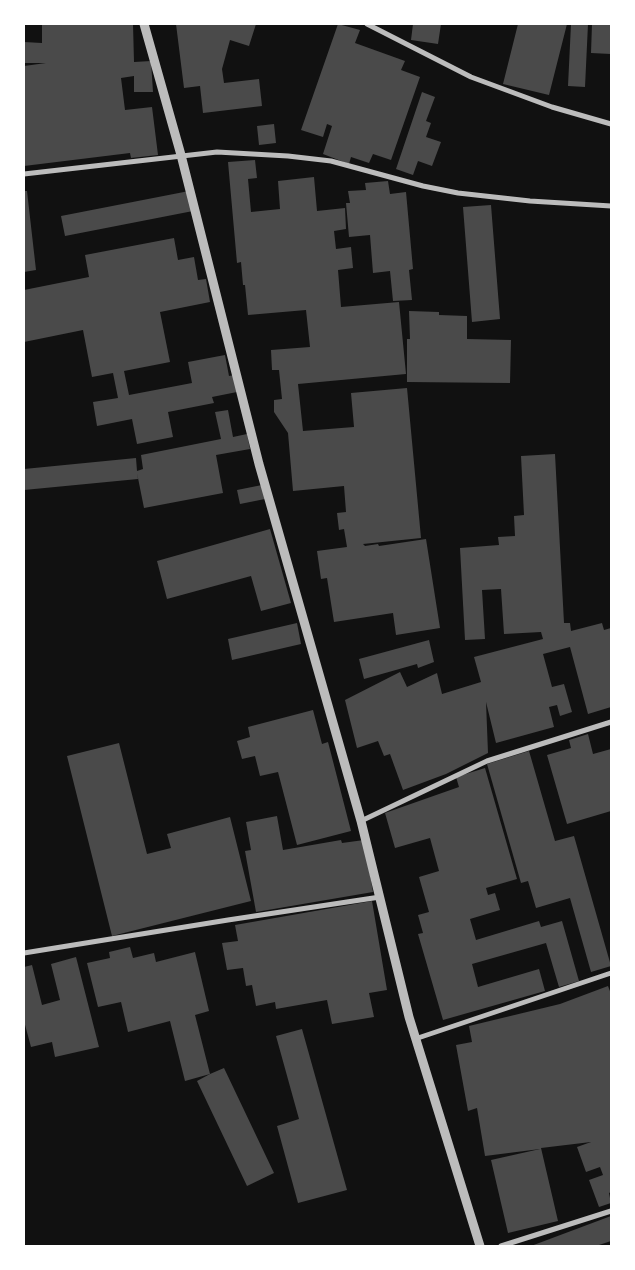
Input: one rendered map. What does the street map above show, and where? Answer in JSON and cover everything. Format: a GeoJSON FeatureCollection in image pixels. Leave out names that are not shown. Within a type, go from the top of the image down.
{"type":"FeatureCollection","features":[{"type":"Feature","properties":{"kind":"street"},"geometry":{"type":"LineString","coordinates":[[144,24],[181,155],[259,464],[361,821],[415,1039],[480,1246]]}},
{"type":"Feature","properties":{"kind":"street"},"geometry":{"type":"LineString","coordinates":[[367,24],[471,77],[552,107],[611,124]]}},
{"type":"Feature","properties":{"kind":"street"},"geometry":{"type":"LineString","coordinates":[[24,174],[217,152],[288,156],[331,161],[423,186],[458,192],[530,201],[611,206]]}},
{"type":"Feature","properties":{"kind":"street"},"geometry":{"type":"LineString","coordinates":[[361,821],[487,761],[611,722]]}},
{"type":"Feature","properties":{"kind":"street"},"geometry":{"type":"LineString","coordinates":[[24,953],[381,897]]}},
{"type":"Feature","properties":{"kind":"street"},"geometry":{"type":"LineString","coordinates":[[415,1039],[611,973]]}},
{"type":"Feature","properties":{"kind":"street"},"geometry":{"type":"LineString","coordinates":[[501,1246],[611,1210]]}},
{"type":"Feature","properties":{"kind":"building"},"geometry":{"type":"Polygon","coordinates":[[[42,24],[133,24],[134,62],[151,61],[153,92],[134,92],[134,76],[121,78],[125,110],[152,107],[158,155],[131,158],[130,153],[24,166],[24,66],[46,63],[24,63],[24,42],[42,43],[42,24]]]}},
{"type":"Feature","properties":{"kind":"building"},"geometry":{"type":"Polygon","coordinates":[[[176,24],[256,24],[249,46],[230,40],[222,69],[224,83],[259,79],[262,106],[203,113],[200,86],[184,88],[176,24]]]}},
{"type":"Feature","properties":{"kind":"building"},"geometry":{"type":"Polygon","coordinates":[[[338,24],[360,30],[355,43],[405,61],[401,70],[420,77],[391,160],[373,154],[369,163],[351,157],[349,164],[323,154],[332,126],[327,124],[323,137],[301,130],[338,24]]]}},
{"type":"Feature","properties":{"kind":"building"},"geometry":{"type":"Polygon","coordinates":[[[413,24],[441,24],[438,44],[411,40],[413,24]]]}},
{"type":"Feature","properties":{"kind":"building"},"geometry":{"type":"Polygon","coordinates":[[[518,24],[567,24],[549,95],[503,84],[518,24]]]}},
{"type":"Feature","properties":{"kind":"building"},"geometry":{"type":"Polygon","coordinates":[[[571,24],[588,24],[585,87],[568,86],[571,24]]]}},
{"type":"Feature","properties":{"kind":"building"},"geometry":{"type":"Polygon","coordinates":[[[592,24],[611,24],[611,54],[591,53],[592,24]]]}},
{"type":"Feature","properties":{"kind":"building"},"geometry":{"type":"Polygon","coordinates":[[[422,92],[435,97],[426,121],[431,123],[426,137],[441,142],[432,166],[418,161],[413,175],[396,169],[422,92]]]}},
{"type":"Feature","properties":{"kind":"building"},"geometry":{"type":"Polygon","coordinates":[[[274,124],[276,143],[259,145],[257,126],[274,124]]]}},
{"type":"Feature","properties":{"kind":"building"},"geometry":{"type":"Polygon","coordinates":[[[255,160],[257,178],[248,179],[251,212],[280,209],[278,181],[314,177],[317,211],[345,208],[346,229],[334,231],[336,249],[351,247],[353,268],[338,270],[341,307],[399,302],[406,374],[298,384],[303,431],[354,427],[351,393],[407,388],[421,538],[363,544],[365,546],[378,544],[379,546],[426,539],[440,628],[396,635],[393,613],[334,622],[327,578],[321,579],[317,551],[347,547],[344,529],[339,530],[337,513],[346,512],[344,486],[293,491],[288,433],[274,412],[274,400],[282,399],[279,370],[272,370],[271,350],[310,347],[306,310],[248,315],[241,262],[237,263],[228,162],[255,160]]]}},
{"type":"Feature","properties":{"kind":"building"},"geometry":{"type":"Polygon","coordinates":[[[388,181],[390,194],[406,192],[413,269],[409,270],[412,300],[393,301],[390,271],[373,273],[370,235],[349,237],[346,203],[350,203],[348,191],[366,190],[365,183],[388,181]]]}},
{"type":"Feature","properties":{"kind":"building"},"geometry":{"type":"Polygon","coordinates":[[[24,191],[27,191],[36,270],[24,272],[24,191]]]}},
{"type":"Feature","properties":{"kind":"building"},"geometry":{"type":"Polygon","coordinates":[[[189,191],[193,211],[65,236],[61,216],[189,191]]]}},
{"type":"Feature","properties":{"kind":"building"},"geometry":{"type":"Polygon","coordinates":[[[491,205],[500,319],[472,322],[463,207],[491,205]]]}},
{"type":"Feature","properties":{"kind":"building"},"geometry":{"type":"Polygon","coordinates":[[[174,238],[178,260],[194,257],[198,280],[206,279],[210,302],[160,312],[170,362],[124,371],[129,395],[192,383],[188,362],[225,355],[229,376],[234,375],[237,392],[212,397],[214,403],[168,412],[173,437],[137,444],[132,419],[97,426],[93,402],[118,398],[113,373],[92,377],[83,330],[24,342],[24,290],[89,277],[85,255],[174,238]]]}},
{"type":"Feature","properties":{"kind":"building"},"geometry":{"type":"Polygon","coordinates":[[[409,311],[439,312],[439,315],[467,316],[467,339],[511,340],[510,383],[407,382],[407,339],[410,339],[409,311]]]}},
{"type":"Feature","properties":{"kind":"building"},"geometry":{"type":"Polygon","coordinates":[[[228,410],[233,437],[247,434],[250,449],[216,455],[223,493],[144,508],[137,473],[138,479],[24,490],[24,469],[136,458],[137,471],[143,469],[141,455],[221,439],[215,412],[228,410]]]}},
{"type":"Feature","properties":{"kind":"building"},"geometry":{"type":"Polygon","coordinates":[[[555,454],[564,623],[570,623],[571,631],[602,623],[604,630],[611,628],[611,707],[588,714],[570,647],[543,654],[552,687],[564,684],[572,712],[560,716],[557,705],[549,707],[554,727],[496,743],[486,702],[488,753],[446,774],[403,790],[390,754],[384,756],[378,741],[357,748],[345,700],[400,672],[407,687],[437,673],[442,694],[481,682],[474,657],[543,639],[541,632],[504,634],[501,589],[482,590],[485,639],[465,640],[460,548],[499,545],[498,537],[515,536],[514,516],[524,515],[521,456],[555,454]]]}},
{"type":"Feature","properties":{"kind":"building"},"geometry":{"type":"Polygon","coordinates":[[[262,485],[265,499],[240,504],[237,490],[262,485]]]}},
{"type":"Feature","properties":{"kind":"building"},"geometry":{"type":"Polygon","coordinates":[[[270,529],[291,603],[261,611],[251,576],[167,599],[157,561],[270,529]]]}},
{"type":"Feature","properties":{"kind":"building"},"geometry":{"type":"Polygon","coordinates":[[[297,623],[301,644],[232,660],[228,639],[297,623]]]}},
{"type":"Feature","properties":{"kind":"building"},"geometry":{"type":"Polygon","coordinates":[[[429,640],[434,662],[418,668],[417,664],[364,679],[359,659],[429,640]]]}},
{"type":"Feature","properties":{"kind":"building"},"geometry":{"type":"Polygon","coordinates":[[[313,710],[322,744],[328,742],[351,831],[297,845],[278,772],[260,776],[255,756],[242,759],[237,741],[250,737],[248,727],[313,710]]]}},
{"type":"Feature","properties":{"kind":"building"},"geometry":{"type":"Polygon","coordinates":[[[588,734],[593,754],[611,749],[611,811],[567,824],[547,755],[571,748],[569,740],[588,734]]]}},
{"type":"Feature","properties":{"kind":"building"},"geometry":{"type":"Polygon","coordinates":[[[119,743],[147,854],[171,848],[167,834],[230,817],[251,901],[112,936],[67,756],[119,743]]]}},
{"type":"Feature","properties":{"kind":"building"},"geometry":{"type":"Polygon","coordinates":[[[529,751],[555,841],[574,836],[611,966],[591,972],[570,898],[536,908],[528,881],[521,883],[487,764],[529,751]]]}},
{"type":"Feature","properties":{"kind":"building"},"geometry":{"type":"Polygon","coordinates":[[[485,768],[517,879],[486,888],[488,895],[495,893],[500,910],[470,919],[476,940],[539,921],[541,927],[562,921],[579,981],[559,987],[546,943],[472,964],[478,987],[539,969],[545,991],[443,1020],[418,934],[423,933],[418,915],[429,912],[419,877],[439,871],[430,838],[395,848],[385,813],[459,787],[456,777],[485,768]]]}},
{"type":"Feature","properties":{"kind":"building"},"geometry":{"type":"Polygon","coordinates":[[[277,816],[283,850],[341,840],[342,843],[364,840],[373,892],[256,912],[245,851],[251,850],[246,822],[277,816]]]}},
{"type":"Feature","properties":{"kind":"building"},"geometry":{"type":"Polygon","coordinates":[[[372,901],[387,990],[369,993],[374,1017],[332,1024],[327,1000],[276,1009],[275,1002],[256,1006],[252,985],[246,986],[243,968],[227,970],[222,943],[238,941],[235,925],[372,901]]]}},
{"type":"Feature","properties":{"kind":"building"},"geometry":{"type":"Polygon","coordinates":[[[130,947],[133,958],[154,953],[156,962],[195,952],[209,1011],[195,1015],[210,1074],[185,1081],[170,1021],[128,1032],[121,1002],[98,1007],[87,963],[110,958],[109,952],[130,947]]]}},
{"type":"Feature","properties":{"kind":"building"},"geometry":{"type":"Polygon","coordinates":[[[76,957],[99,1047],[55,1057],[52,1042],[31,1047],[24,1021],[24,967],[32,965],[42,1005],[60,1000],[51,964],[76,957]]]}},
{"type":"Feature","properties":{"kind":"building"},"geometry":{"type":"Polygon","coordinates":[[[608,986],[611,994],[611,1192],[609,1193],[611,1203],[599,1207],[589,1180],[603,1175],[600,1167],[586,1172],[577,1147],[591,1142],[541,1148],[558,1221],[508,1233],[491,1160],[540,1149],[485,1156],[477,1108],[468,1111],[456,1045],[472,1042],[469,1026],[560,1004],[608,986]]]}},
{"type":"Feature","properties":{"kind":"building"},"geometry":{"type":"Polygon","coordinates":[[[302,1029],[347,1190],[298,1203],[277,1126],[299,1119],[276,1036],[302,1029]]]}},
{"type":"Feature","properties":{"kind":"building"},"geometry":{"type":"Polygon","coordinates":[[[224,1068],[274,1173],[247,1186],[197,1081],[224,1068]]]}},
{"type":"Feature","properties":{"kind":"building"},"geometry":{"type":"Polygon","coordinates":[[[611,1216],[611,1241],[596,1246],[531,1246],[611,1216]]]}}]}
